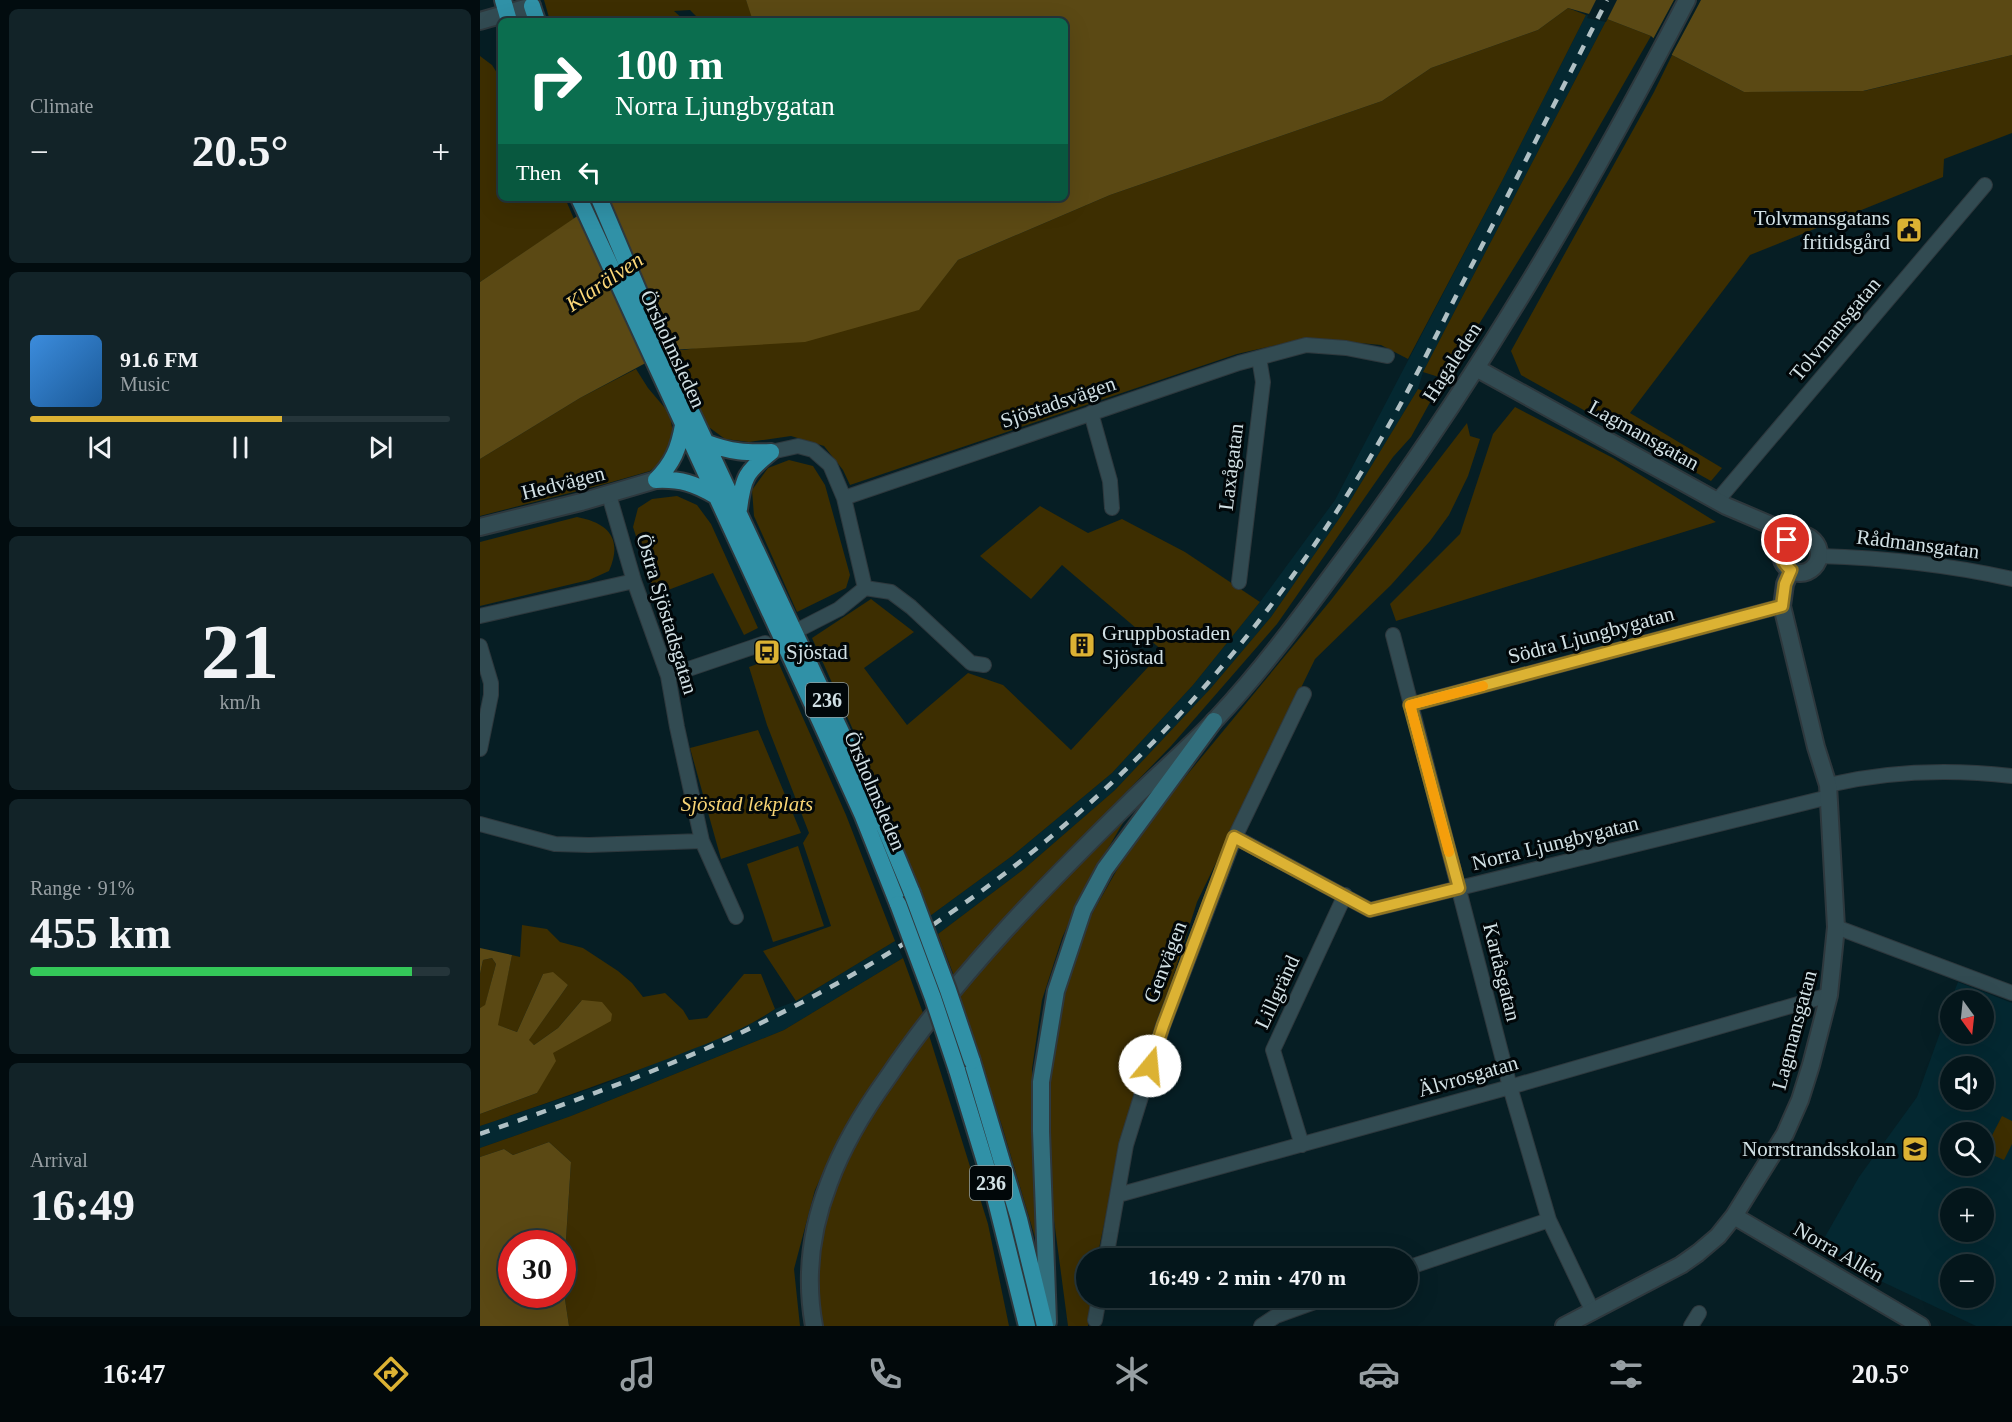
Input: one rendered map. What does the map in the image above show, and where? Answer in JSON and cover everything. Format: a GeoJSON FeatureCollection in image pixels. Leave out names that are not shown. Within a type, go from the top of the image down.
{"type":"FeatureCollection","features":[{"type":"Feature","properties":{"kind":"main road","name":"Örsholmsleden"},"geometry":{"type":"LineString","coordinates":[[581,201],[670,379],[707,443],[878,811],[912,892],[972,1061],[1019,1219],[1047,1326]]}},
{"type":"Feature","properties":{"kind":"main road","name":"Örsholmsleden"},"geometry":{"type":"LineString","coordinates":[[600,201],[670,379],[683,425],[858,806],[898,904],[957,1070],[992,1185],[1028,1326]]}},
{"type":"Feature","properties":{"kind":"main road"},"geometry":{"type":"LineString","coordinates":[[656,480],[669,467],[676,455],[683,425]]}},
{"type":"Feature","properties":{"kind":"main road"},"geometry":{"type":"LineString","coordinates":[[707,443],[728,451],[771,452]]}},
{"type":"Feature","properties":{"kind":"main road"},"geometry":{"type":"LineString","coordinates":[[739,510],[743,482],[753,466],[771,452]]}},
{"type":"Feature","properties":{"kind":"main road"},"geometry":{"type":"LineString","coordinates":[[656,480],[677,479],[692,483],[716,496]]}},
{"type":"Feature","properties":{"kind":"main road"},"geometry":{"type":"LineString","coordinates":[[1047,1326],[1041,1082],[1056,991],[1083,910],[1105,869],[1214,721]]}},
{"type":"Feature","properties":{"kind":"street","name":"Hagaleden"},"geometry":{"type":"LineString","coordinates":[[814,1326],[809,1263],[812,1242],[829,1180],[867,1107],[905,1052],[950,994],[1024,909],[1214,721],[1244,687],[1346,557],[1476,368],[1558,236],[1630,109],[1687,0]]}},
{"type":"Feature","properties":{"kind":"street"},"geometry":{"type":"LineString","coordinates":[[480,21],[506,12],[534,9]]}},
{"type":"Feature","properties":{"kind":"street","name":"Tolvmansgatan"},"geometry":{"type":"LineString","coordinates":[[1717,501],[1985,185]]}},
{"type":"Feature","properties":{"kind":"street","name":"Sjöstadsvägen"},"geometry":{"type":"LineString","coordinates":[[844,498],[1091,413],[1306,345],[1346,348],[1387,356]]}},
{"type":"Feature","properties":{"kind":"street","name":"Laxågatan"},"geometry":{"type":"LineString","coordinates":[[1239,582],[1263,382],[1259,358]]}},
{"type":"Feature","properties":{"kind":"street","name":"Lagmansgatan"},"geometry":{"type":"LineString","coordinates":[[1476,368],[1717,501],[1780,529],[1790,538],[1798,535],[1809,537],[1817,545],[1819,556]]}},
{"type":"Feature","properties":{"kind":"street"},"geometry":{"type":"LineString","coordinates":[[1091,413],[1110,481],[1112,508]]}},
{"type":"Feature","properties":{"kind":"street"},"geometry":{"type":"LineString","coordinates":[[771,452],[798,446],[813,450],[830,465],[844,498],[865,588]]}},
{"type":"Feature","properties":{"kind":"street","name":"Hedvägen"},"geometry":{"type":"LineString","coordinates":[[480,527],[609,495],[656,480]]}},
{"type":"Feature","properties":{"kind":"street","name":"Östra Sjöstadsgatan"},"geometry":{"type":"LineString","coordinates":[[609,495],[634,581],[668,676],[702,841],[736,917]]}},
{"type":"Feature","properties":{"kind":"street"},"geometry":{"type":"LineString","coordinates":[[1790,538],[1783,544],[1781,556],[1783,562],[1791,570],[1797,572],[1809,570],[1814,567],[1819,556]]}},
{"type":"Feature","properties":{"kind":"street","name":"Rådmansgatan"},"geometry":{"type":"LineString","coordinates":[[1819,556],[1908,560],[1956,566],[2012,579]]}},
{"type":"Feature","properties":{"kind":"street","name":"Lagmansgatan"},"geometry":{"type":"LineString","coordinates":[[1564,1326],[1681,1265],[1718,1236],[1734,1216],[1785,1134],[1800,1100],[1811,1065],[1829,995],[1836,927],[1828,791],[1782,606],[1785,584],[1791,570]]}},
{"type":"Feature","properties":{"kind":"street"},"geometry":{"type":"LineString","coordinates":[[480,616],[634,581]]}},
{"type":"Feature","properties":{"kind":"street"},"geometry":{"type":"LineString","coordinates":[[802,628],[839,609],[865,588],[891,592],[911,607],[971,663],[984,664]]}},
{"type":"Feature","properties":{"kind":"street","name":"Södra Ljungbygatan"},"geometry":{"type":"LineString","coordinates":[[1410,705],[1782,606]]}},
{"type":"Feature","properties":{"kind":"street","name":"Kartåsgatan"},"geometry":{"type":"LineString","coordinates":[[1393,635],[1510,1087],[1549,1220],[1593,1312]]}},
{"type":"Feature","properties":{"kind":"street"},"geometry":{"type":"LineString","coordinates":[[668,676],[765,643]]}},
{"type":"Feature","properties":{"kind":"street"},"geometry":{"type":"LineString","coordinates":[[480,646],[491,683],[491,696],[480,749]]}},
{"type":"Feature","properties":{"kind":"street","name":"Genvägen"},"geometry":{"type":"LineString","coordinates":[[1108,1248],[1126,1145],[1163,1026],[1234,837],[1304,694]]}},
{"type":"Feature","properties":{"kind":"street","name":"Norra Ljungbygatan"},"geometry":{"type":"LineString","coordinates":[[1234,837],[1370,910],[1828,791],[1855,779],[1923,771],[2012,776]]}},
{"type":"Feature","properties":{"kind":"street"},"geometry":{"type":"LineString","coordinates":[[480,824],[555,844],[702,841]]}},
{"type":"Feature","properties":{"kind":"street","name":"Lillgränd"},"geometry":{"type":"LineString","coordinates":[[1302,1145],[1273,1050],[1345,895]]}},
{"type":"Feature","properties":{"kind":"street"},"geometry":{"type":"LineString","coordinates":[[1836,927],[2012,993]]}},
{"type":"Feature","properties":{"kind":"street","name":"Älvrosgatan"},"geometry":{"type":"LineString","coordinates":[[1118,1196],[1829,995]]}},
{"type":"Feature","properties":{"kind":"street","name":"Norra Allén"},"geometry":{"type":"LineString","coordinates":[[1734,1216],[1921,1326]]}},
{"type":"Feature","properties":{"kind":"street"},"geometry":{"type":"LineString","coordinates":[[1418,1264],[1549,1220]]}},
{"type":"Feature","properties":{"kind":"street"},"geometry":{"type":"LineString","coordinates":[[1095,1320],[1097,1308]]}},
{"type":"Feature","properties":{"kind":"street"},"geometry":{"type":"LineString","coordinates":[[1261,1326],[1276,1316],[1298,1308]]}},
{"type":"Feature","properties":{"kind":"street"},"geometry":{"type":"LineString","coordinates":[[1691,1326],[1699,1313]]}},
{"type":"Feature","properties":{"kind":"shaded area"},"geometry":{"type":"Polygon","coordinates":[[[1586,15],[1607,19],[1423,372],[1418,389],[1341,516],[1271,617],[1211,688],[1115,790],[1024,869],[938,934],[930,916],[1012,856],[1112,773],[1193,685],[1260,602],[1335,500],[1586,15]]]}},
{"type":"Feature","properties":{"kind":"shaded area"},"geometry":{"type":"Polygon","coordinates":[[[895,941],[903,958],[784,1030],[571,1116],[480,1148],[480,1126],[604,1084],[759,1020],[775,1009],[796,1001],[895,941]]]}},
{"type":"Feature","properties":{"kind":"shaded area","name":"Norrstrandsskolan"},"geometry":{"type":"Polygon","coordinates":[[[1958,982],[1979,990],[1955,990],[1958,982]]]}},
{"type":"Feature","properties":{"kind":"shaded area","name":"Norrstrandsskolan"},"geometry":{"type":"Polygon","coordinates":[[[1994,996],[2012,1003],[2012,1326],[1976,1326],[1817,1251],[1859,1177],[1917,1097],[1940,1033],[1940,1044],[1994,1044],[1994,996]]]}},
{"type":"Feature","properties":{"kind":"green space"},"geometry":{"type":"Polygon","coordinates":[[[544,0],[746,0],[753,18],[698,18],[690,10],[674,11],[682,18],[549,18],[544,0]]]}},
{"type":"Feature","properties":{"kind":"green space"},"geometry":{"type":"Polygon","coordinates":[[[1568,8],[1586,15],[1408,359],[1381,345],[1307,338],[1237,354],[850,485],[843,470],[824,446],[791,436],[749,442],[725,439],[706,425],[670,350],[684,350],[918,310],[958,260],[1110,195],[1382,101],[1431,68],[1538,30],[1568,8]]]}},
{"type":"Feature","properties":{"kind":"green space"},"geometry":{"type":"Polygon","coordinates":[[[1607,19],[1651,36],[1572,174],[1445,379],[1423,372],[1607,19]]]}},
{"type":"Feature","properties":{"kind":"green space"},"geometry":{"type":"Polygon","coordinates":[[[1672,55],[1744,92],[1864,91],[2012,55],[2012,133],[1944,159],[1943,177],[1750,255],[1630,413],[1722,468],[1711,481],[1521,375],[1511,351],[1654,92],[1672,55]]]}},
{"type":"Feature","properties":{"kind":"green space"},"geometry":{"type":"Polygon","coordinates":[[[480,56],[492,65],[498,74],[498,201],[566,201],[574,219],[480,282],[480,56]]]}},
{"type":"Feature","properties":{"kind":"green space"},"geometry":{"type":"Polygon","coordinates":[[[636,369],[648,388],[670,414],[673,434],[668,451],[658,465],[650,471],[605,484],[480,516],[480,459],[580,398],[636,369]]]}},
{"type":"Feature","properties":{"kind":"green space"},"geometry":{"type":"Polygon","coordinates":[[[1418,389],[1434,395],[1411,437],[1393,457],[1277,624],[1171,746],[1043,878],[954,976],[938,934],[1024,869],[1115,790],[1211,688],[1271,617],[1341,516],[1418,389]]]}},
{"type":"Feature","properties":{"kind":"green space"},"geometry":{"type":"Polygon","coordinates":[[[1515,407],[1613,458],[1716,522],[1396,621],[1390,604],[1460,534],[1493,434],[1515,407]]]}},
{"type":"Feature","properties":{"kind":"green space"},"geometry":{"type":"Polygon","coordinates":[[[1467,423],[1470,436],[1480,439],[1468,476],[1449,515],[1430,541],[1391,585],[1315,659],[1197,902],[1123,1134],[1099,1248],[1076,1248],[1076,1308],[1090,1308],[1088,1326],[1068,1326],[1050,1190],[1049,1094],[1058,1018],[1067,976],[1089,919],[1135,838],[1331,600],[1467,423]]]}},
{"type":"Feature","properties":{"kind":"green space"},"geometry":{"type":"Polygon","coordinates":[[[789,460],[813,466],[825,485],[850,575],[846,588],[797,612],[754,516],[752,490],[768,468],[789,460]]]}},
{"type":"Feature","properties":{"kind":"green space"},"geometry":{"type":"Polygon","coordinates":[[[677,496],[697,505],[711,524],[758,628],[744,635],[713,573],[655,595],[633,527],[638,508],[652,499],[677,496]]]}},
{"type":"Feature","properties":{"kind":"green space"},"geometry":{"type":"Polygon","coordinates":[[[1040,506],[1088,533],[1122,519],[1185,552],[1260,602],[1193,685],[1112,773],[1012,856],[930,916],[879,788],[812,638],[871,599],[914,632],[864,668],[907,725],[968,673],[1003,685],[1071,750],[1163,651],[1062,565],[1031,599],[980,556],[1040,506]]]}},
{"type":"Feature","properties":{"kind":"green space"},"geometry":{"type":"Polygon","coordinates":[[[577,517],[597,523],[610,534],[614,550],[609,571],[589,580],[480,606],[480,542],[577,517]]]}},
{"type":"Feature","properties":{"kind":"green space"},"geometry":{"type":"Polygon","coordinates":[[[776,657],[846,815],[895,941],[796,1001],[763,951],[831,926],[803,843],[809,833],[767,725],[749,667],[776,657]]]}},
{"type":"Feature","properties":{"kind":"green space","name":"Sjöstad lekplats"},"geometry":{"type":"Polygon","coordinates":[[[758,730],[801,833],[721,859],[690,748],[758,730]]]}},
{"type":"Feature","properties":{"kind":"green space"},"geometry":{"type":"Polygon","coordinates":[[[1127,816],[1083,891],[1062,938],[1042,1000],[1032,1069],[1033,1148],[1042,1261],[960,996],[1013,932],[1127,816]]]}},
{"type":"Feature","properties":{"kind":"green space"},"geometry":{"type":"Polygon","coordinates":[[[798,846],[824,926],[773,942],[747,864],[798,846]]]}},
{"type":"Feature","properties":{"kind":"green space"},"geometry":{"type":"Polygon","coordinates":[[[522,925],[547,929],[560,942],[583,948],[618,971],[643,997],[665,993],[683,1010],[689,1020],[707,1018],[744,974],[761,974],[775,1009],[697,1048],[480,1126],[480,1114],[537,1093],[552,1054],[582,1000],[558,1028],[534,1045],[528,1041],[568,985],[543,974],[517,1032],[497,1025],[512,955],[520,957],[522,925]]]}},
{"type":"Feature","properties":{"kind":"green space"},"geometry":{"type":"Polygon","coordinates":[[[492,958],[496,964],[485,1006],[480,1008],[480,974],[483,960],[492,958]]]}},
{"type":"Feature","properties":{"kind":"green space"},"geometry":{"type":"Polygon","coordinates":[[[903,958],[923,1013],[879,1074],[837,1143],[815,1190],[794,1269],[800,1326],[569,1326],[566,1308],[576,1308],[576,1230],[567,1230],[571,1162],[549,1142],[513,1155],[504,1149],[480,1157],[480,1148],[571,1116],[784,1030],[903,958]]]}},
{"type":"Feature","properties":{"kind":"green space"},"geometry":{"type":"Polygon","coordinates":[[[928,1032],[988,1224],[1009,1326],[820,1326],[815,1238],[839,1177],[882,1096],[928,1032]]]}},
{"type":"Feature","properties":{"kind":"green space"},"geometry":{"type":"Polygon","coordinates":[[[2002,1116],[2012,1121],[2012,1144],[2004,1160],[1994,1156],[1994,1132],[2002,1116]]]}},
{"type":"Feature","properties":{"kind":"water","name":"Klarälven"},"geometry":{"type":"Polygon","coordinates":[[[746,0],[2012,0],[2012,55],[1863,91],[1744,92],[1672,55],[1651,36],[1607,19],[1568,8],[1538,30],[1431,68],[1382,101],[1110,195],[958,260],[919,310],[805,342],[670,350],[580,398],[480,459],[480,282],[600,201],[1068,201],[1068,18],[752,18],[746,0]]]}},
{"type":"Feature","properties":{"kind":"water"},"geometry":{"type":"Polygon","coordinates":[[[480,948],[512,955],[498,1025],[517,1032],[543,974],[553,972],[568,985],[529,1040],[534,1045],[558,1028],[582,1000],[602,1002],[612,1014],[611,1021],[553,1053],[556,1061],[537,1093],[480,1114],[480,1008],[485,1005],[496,964],[492,958],[483,960],[480,974],[480,948]]]}},
{"type":"Feature","properties":{"kind":"water"},"geometry":{"type":"Polygon","coordinates":[[[549,1142],[571,1162],[567,1230],[498,1230],[498,1308],[566,1308],[569,1326],[480,1326],[480,1157],[504,1149],[513,1155],[549,1142]]]}},
{"type":"Feature","properties":{"kind":"pier"},"geometry":{"type":"Polygon","coordinates":[[[1596,0],[1617,0],[1606,22],[1587,18],[1596,0]]]}},
{"type":"Feature","properties":{"kind":"pier"},"geometry":{"type":"Polygon","coordinates":[[[1674,0],[1701,0],[1670,58],[1652,41],[1674,0]]]}},
{"type":"Feature","properties":{"kind":"railway"},"geometry":{"type":"LineString","coordinates":[[480,1134],[589,1095],[732,1037],[867,966],[960,906],[1047,840],[1128,768],[1203,689],[1272,604],[1336,513],[1411,385],[1607,0]]}},
{"type":"Feature","properties":{"kind":"slow traffic"},"geometry":{"type":"LineString","coordinates":[[1449,852],[1410,705],[1483,686]]}},
{"type":"Feature","properties":{"kind":"place","name":"Tolvmansgatans fritidsgård"},"geometry":{"type":"Point","coordinates":[1909,230]}},
{"type":"Feature","properties":{"kind":"place","name":"Gruppbostaden Sjöstad"},"geometry":{"type":"Point","coordinates":[1082,645]}},
{"type":"Feature","properties":{"kind":"place","name":"Sjöstad"},"geometry":{"type":"Point","coordinates":[767,652]}},
{"type":"Feature","properties":{"kind":"place","name":"Norrstrandsskolan"},"geometry":{"type":"Point","coordinates":[1915,1149]}},
{"type":"Feature","properties":{"kind":"route"},"geometry":{"type":"LineString","coordinates":[[1150,1066],[1234,837],[1370,910],[1459,888],[1410,705],[1782,606],[1785,584],[1791,570],[1786,567],[1781,556],[1783,544],[1787,540]]}}]}
